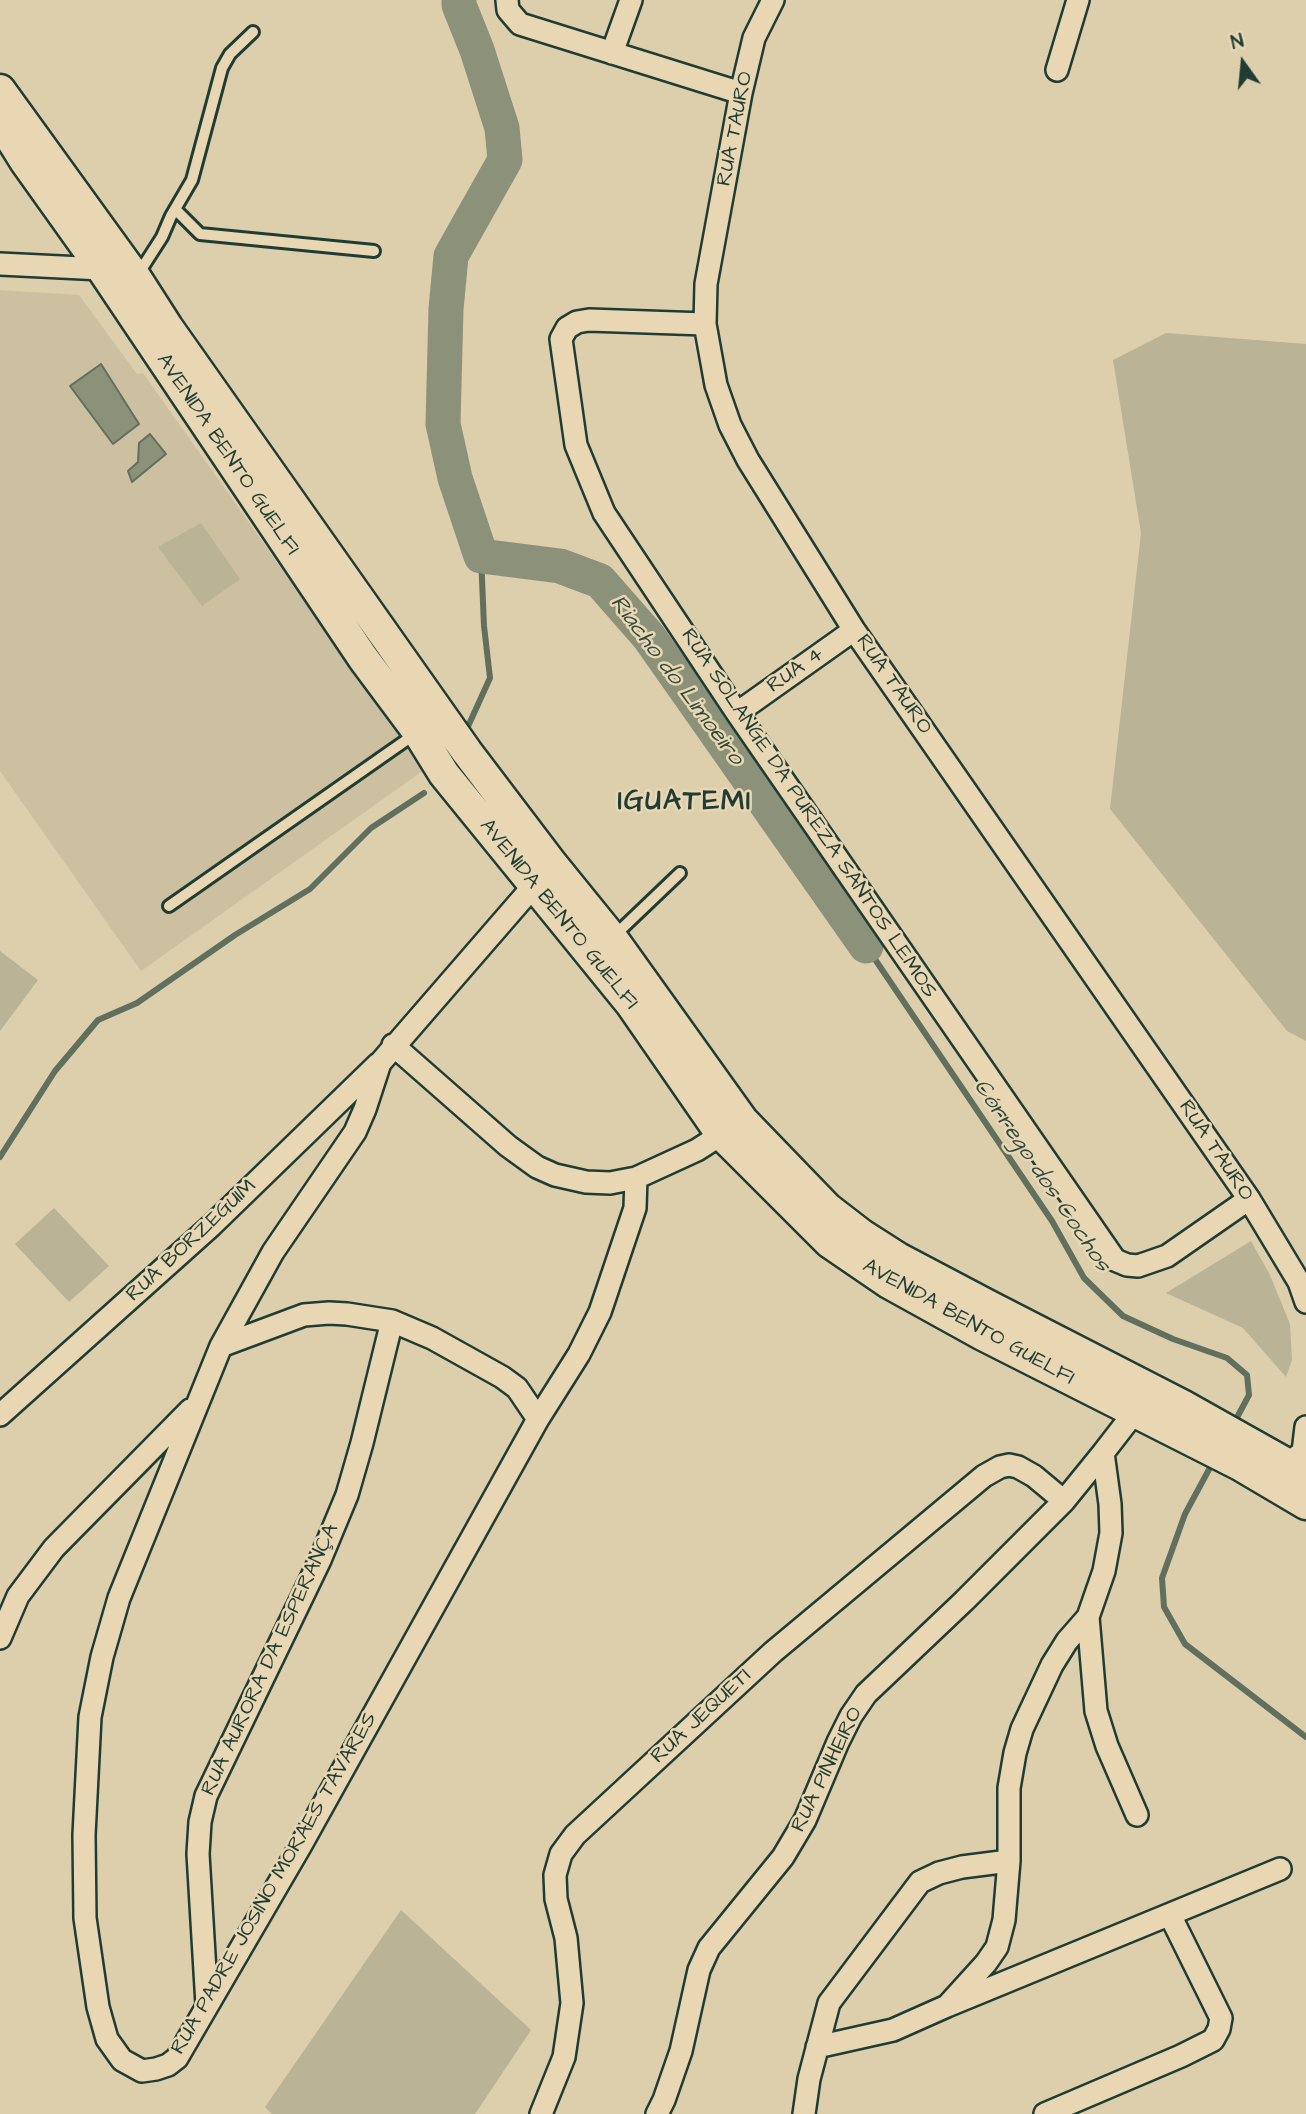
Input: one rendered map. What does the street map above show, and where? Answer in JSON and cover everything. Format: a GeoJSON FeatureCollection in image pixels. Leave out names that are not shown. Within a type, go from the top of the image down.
{"type":"FeatureCollection","features":[{"type":"Feature","properties":{"kind":"main road","name":"AVENIDA BENTO GUELFI"},"geometry":{"type":"LineString","coordinates":[[0,90],[136,278],[168,328],[459,741],[543,874]]}},
{"type":"Feature","properties":{"kind":"main road","name":"AVENIDA BENTO GUELFI"},"geometry":{"type":"LineString","coordinates":[[0,121],[24,162],[102,269],[444,774],[543,874],[603,947],[631,1004],[829,1242],[889,1283],[1134,1413],[1177,1418]]}},
{"type":"Feature","properties":{"kind":"main road","name":"AVENIDA BENTO GUELFI"},"geometry":{"type":"LineString","coordinates":[[732,1127],[862,1236],[898,1258],[1148,1387],[1177,1418],[1243,1453],[1295,1466],[1306,1504]]}},
{"type":"Feature","properties":{"kind":"street"},"geometry":{"type":"LineString","coordinates":[[507,0],[508,10],[520,24],[741,93]]}},
{"type":"Feature","properties":{"kind":"street"},"geometry":{"type":"LineString","coordinates":[[612,53],[631,0]]}},
{"type":"Feature","properties":{"kind":"street","name":"RUA TAURO"},"geometry":{"type":"LineString","coordinates":[[773,0],[754,38],[741,93],[706,284],[705,324],[716,385],[730,425],[748,460],[855,630],[1249,1199],[1299,1282],[1306,1302]]}},
{"type":"Feature","properties":{"kind":"street"},"geometry":{"type":"LineString","coordinates":[[1057,70],[1078,0]]}},
{"type":"Feature","properties":{"kind":"street"},"geometry":{"type":"LineString","coordinates":[[0,264],[102,269],[136,278]]}},
{"type":"Feature","properties":{"kind":"street","name":"RUA SOLANGE DA PUREZA SANTOS LEMOS"},"geometry":{"type":"LineString","coordinates":[[705,324],[589,320],[576,322],[567,328],[561,339],[576,445],[604,513],[737,713],[1115,1260],[1138,1266],[1167,1256],[1249,1199]]}},
{"type":"Feature","properties":{"kind":"street","name":"RUA 4"},"geometry":{"type":"LineString","coordinates":[[737,713],[855,630]]}},
{"type":"Feature","properties":{"kind":"street","name":"RUA PADRE JOSINO MORAES TAVARES"},"geometry":{"type":"LineString","coordinates":[[543,874],[380,1063],[355,1132],[274,1252],[222,1346],[196,1404],[119,1598],[102,1657],[90,1717],[84,1835],[85,1918],[98,2007],[107,2039],[122,2060],[142,2071],[168,2065],[177,2058],[301,1845],[538,1419],[579,1354],[600,1312],[635,1208],[636,1178]]}},
{"type":"Feature","properties":{"kind":"street"},"geometry":{"type":"LineString","coordinates":[[393,1045],[508,1146],[537,1167],[555,1175],[586,1182],[610,1183],[636,1178],[697,1150],[732,1127]]}},
{"type":"Feature","properties":{"kind":"street","name":"RUA BORZEGUIM"},"geometry":{"type":"LineString","coordinates":[[0,1415],[211,1226],[380,1063]]}},
{"type":"Feature","properties":{"kind":"street"},"geometry":{"type":"LineString","coordinates":[[222,1346],[304,1315],[329,1312],[393,1321],[432,1338],[502,1377],[517,1388],[538,1419]]}},
{"type":"Feature","properties":{"kind":"street","name":"RUA AURORA DA ESPERANÇA"},"geometry":{"type":"LineString","coordinates":[[207,2005],[198,1854],[200,1822],[206,1796],[320,1560],[347,1495],[393,1321]]}},
{"type":"Feature","properties":{"kind":"street","name":"RUA PINHEIRO"},"geometry":{"type":"LineString","coordinates":[[657,2114],[681,2051],[699,1970],[709,1948],[783,1857],[805,1821],[838,1742],[866,1694],[1064,1501],[1134,1413],[1148,1387]]}},
{"type":"Feature","properties":{"kind":"street"},"geometry":{"type":"LineString","coordinates":[[0,1638],[18,1597],[54,1548],[196,1404]]}},
{"type":"Feature","properties":{"kind":"street"},"geometry":{"type":"LineString","coordinates":[[1295,1466],[1306,1427]]}},
{"type":"Feature","properties":{"kind":"street"},"geometry":{"type":"LineString","coordinates":[[947,2006],[997,1947],[1003,1920],[1009,1861],[1009,1788],[1015,1753],[1022,1729],[1052,1665],[1066,1641],[1088,1617],[1104,1572],[1111,1533],[1103,1453]]}},
{"type":"Feature","properties":{"kind":"street","name":"RUA JEQUETI"},"geometry":{"type":"LineString","coordinates":[[541,2114],[564,2057],[572,2003],[566,1938],[556,1899],[555,1875],[561,1854],[575,1835],[773,1652],[984,1476],[1000,1467],[1018,1467],[1034,1476],[1064,1501]]}},
{"type":"Feature","properties":{"kind":"street"},"geometry":{"type":"LineString","coordinates":[[1088,1617],[1096,1711],[1107,1746],[1138,1815]]}},
{"type":"Feature","properties":{"kind":"street"},"geometry":{"type":"LineString","coordinates":[[804,2114],[809,2079],[829,2003],[920,1882],[962,1867],[1009,1861]]}},
{"type":"Feature","properties":{"kind":"street"},"geometry":{"type":"LineString","coordinates":[[817,2047],[894,2031],[947,2006],[1280,1869]]}},
{"type":"Feature","properties":{"kind":"street"},"geometry":{"type":"LineString","coordinates":[[1045,2114],[1213,2040],[1221,2018],[1170,1915]]}},
{"type":"Feature","properties":{"kind":"lane"},"geometry":{"type":"LineString","coordinates":[[136,278],[162,237],[192,180],[222,68],[230,54],[253,32]]}},
{"type":"Feature","properties":{"kind":"lane"},"geometry":{"type":"LineString","coordinates":[[176,209],[200,234],[374,251]]}},
{"type":"Feature","properties":{"kind":"lane"},"geometry":{"type":"LineString","coordinates":[[169,906],[418,732]]}},
{"type":"Feature","properties":{"kind":"lane"},"geometry":{"type":"LineString","coordinates":[[603,947],[680,873]]}},
{"type":"Feature","properties":{"kind":"shaded area"},"geometry":{"type":"Polygon","coordinates":[[[0,290],[79,295],[137,374],[143,373],[424,770],[141,971],[0,771],[0,290]]]}},
{"type":"Feature","properties":{"kind":"shaded area"},"geometry":{"type":"Polygon","coordinates":[[[1166,333],[1306,344],[1306,1041],[1287,1031],[1110,809],[1141,533],[1113,360],[1166,333]]]}},
{"type":"Feature","properties":{"kind":"shaded area"},"geometry":{"type":"Polygon","coordinates":[[[101,364],[139,424],[113,444],[70,386],[101,364]]]}},
{"type":"Feature","properties":{"kind":"shaded area"},"geometry":{"type":"Polygon","coordinates":[[[150,434],[166,454],[132,482],[128,471],[138,462],[139,443],[150,434]]]}},
{"type":"Feature","properties":{"kind":"shaded area"},"geometry":{"type":"Polygon","coordinates":[[[201,523],[240,579],[202,606],[158,547],[201,523]]]}},
{"type":"Feature","properties":{"kind":"shaded area"},"geometry":{"type":"Polygon","coordinates":[[[0,951],[38,980],[0,1031],[0,951]]]}},
{"type":"Feature","properties":{"kind":"shaded area"},"geometry":{"type":"Polygon","coordinates":[[[54,1208],[109,1266],[69,1302],[15,1244],[54,1208]]]}},
{"type":"Feature","properties":{"kind":"shaded area"},"geometry":{"type":"Polygon","coordinates":[[[1251,1241],[1270,1275],[1290,1324],[1292,1360],[1286,1377],[1243,1328],[1166,1293],[1251,1241]]]}},
{"type":"Feature","properties":{"kind":"shaded area"},"geometry":{"type":"Polygon","coordinates":[[[401,1910],[531,2030],[475,2114],[272,2114],[265,2107],[401,1910]]]}},
{"type":"Feature","properties":{"kind":"waterway","name":"Riacho do Limoeiro"},"geometry":{"type":"LineString","coordinates":[[459,0],[502,128],[505,160],[451,256],[446,309],[443,424],[455,478],[481,556],[560,566],[600,581],[649,637],[866,946]]}},
{"type":"Feature","properties":{"kind":"waterway"},"geometry":{"type":"LineString","coordinates":[[465,733],[490,678],[484,626],[481,556]]}},
{"type":"Feature","properties":{"kind":"waterway"},"geometry":{"type":"LineString","coordinates":[[0,1157],[55,1071],[98,1020],[137,1003],[235,935],[310,889],[371,828],[424,793]]}},
{"type":"Feature","properties":{"kind":"waterway","name":"Córrego dos Cochos"},"geometry":{"type":"LineString","coordinates":[[866,946],[1052,1221],[1084,1278],[1123,1316],[1173,1339],[1227,1358],[1247,1375],[1249,1395],[1233,1425]]}},
{"type":"Feature","properties":{"kind":"waterway"},"geometry":{"type":"LineString","coordinates":[[1213,1462],[1185,1514],[1162,1578],[1164,1607],[1185,1644],[1306,1737]]}},
{"type":"Feature","properties":{"kind":"district","name":"IGUATEMI"},"geometry":{"type":"Point","coordinates":[685,803]}}]}
